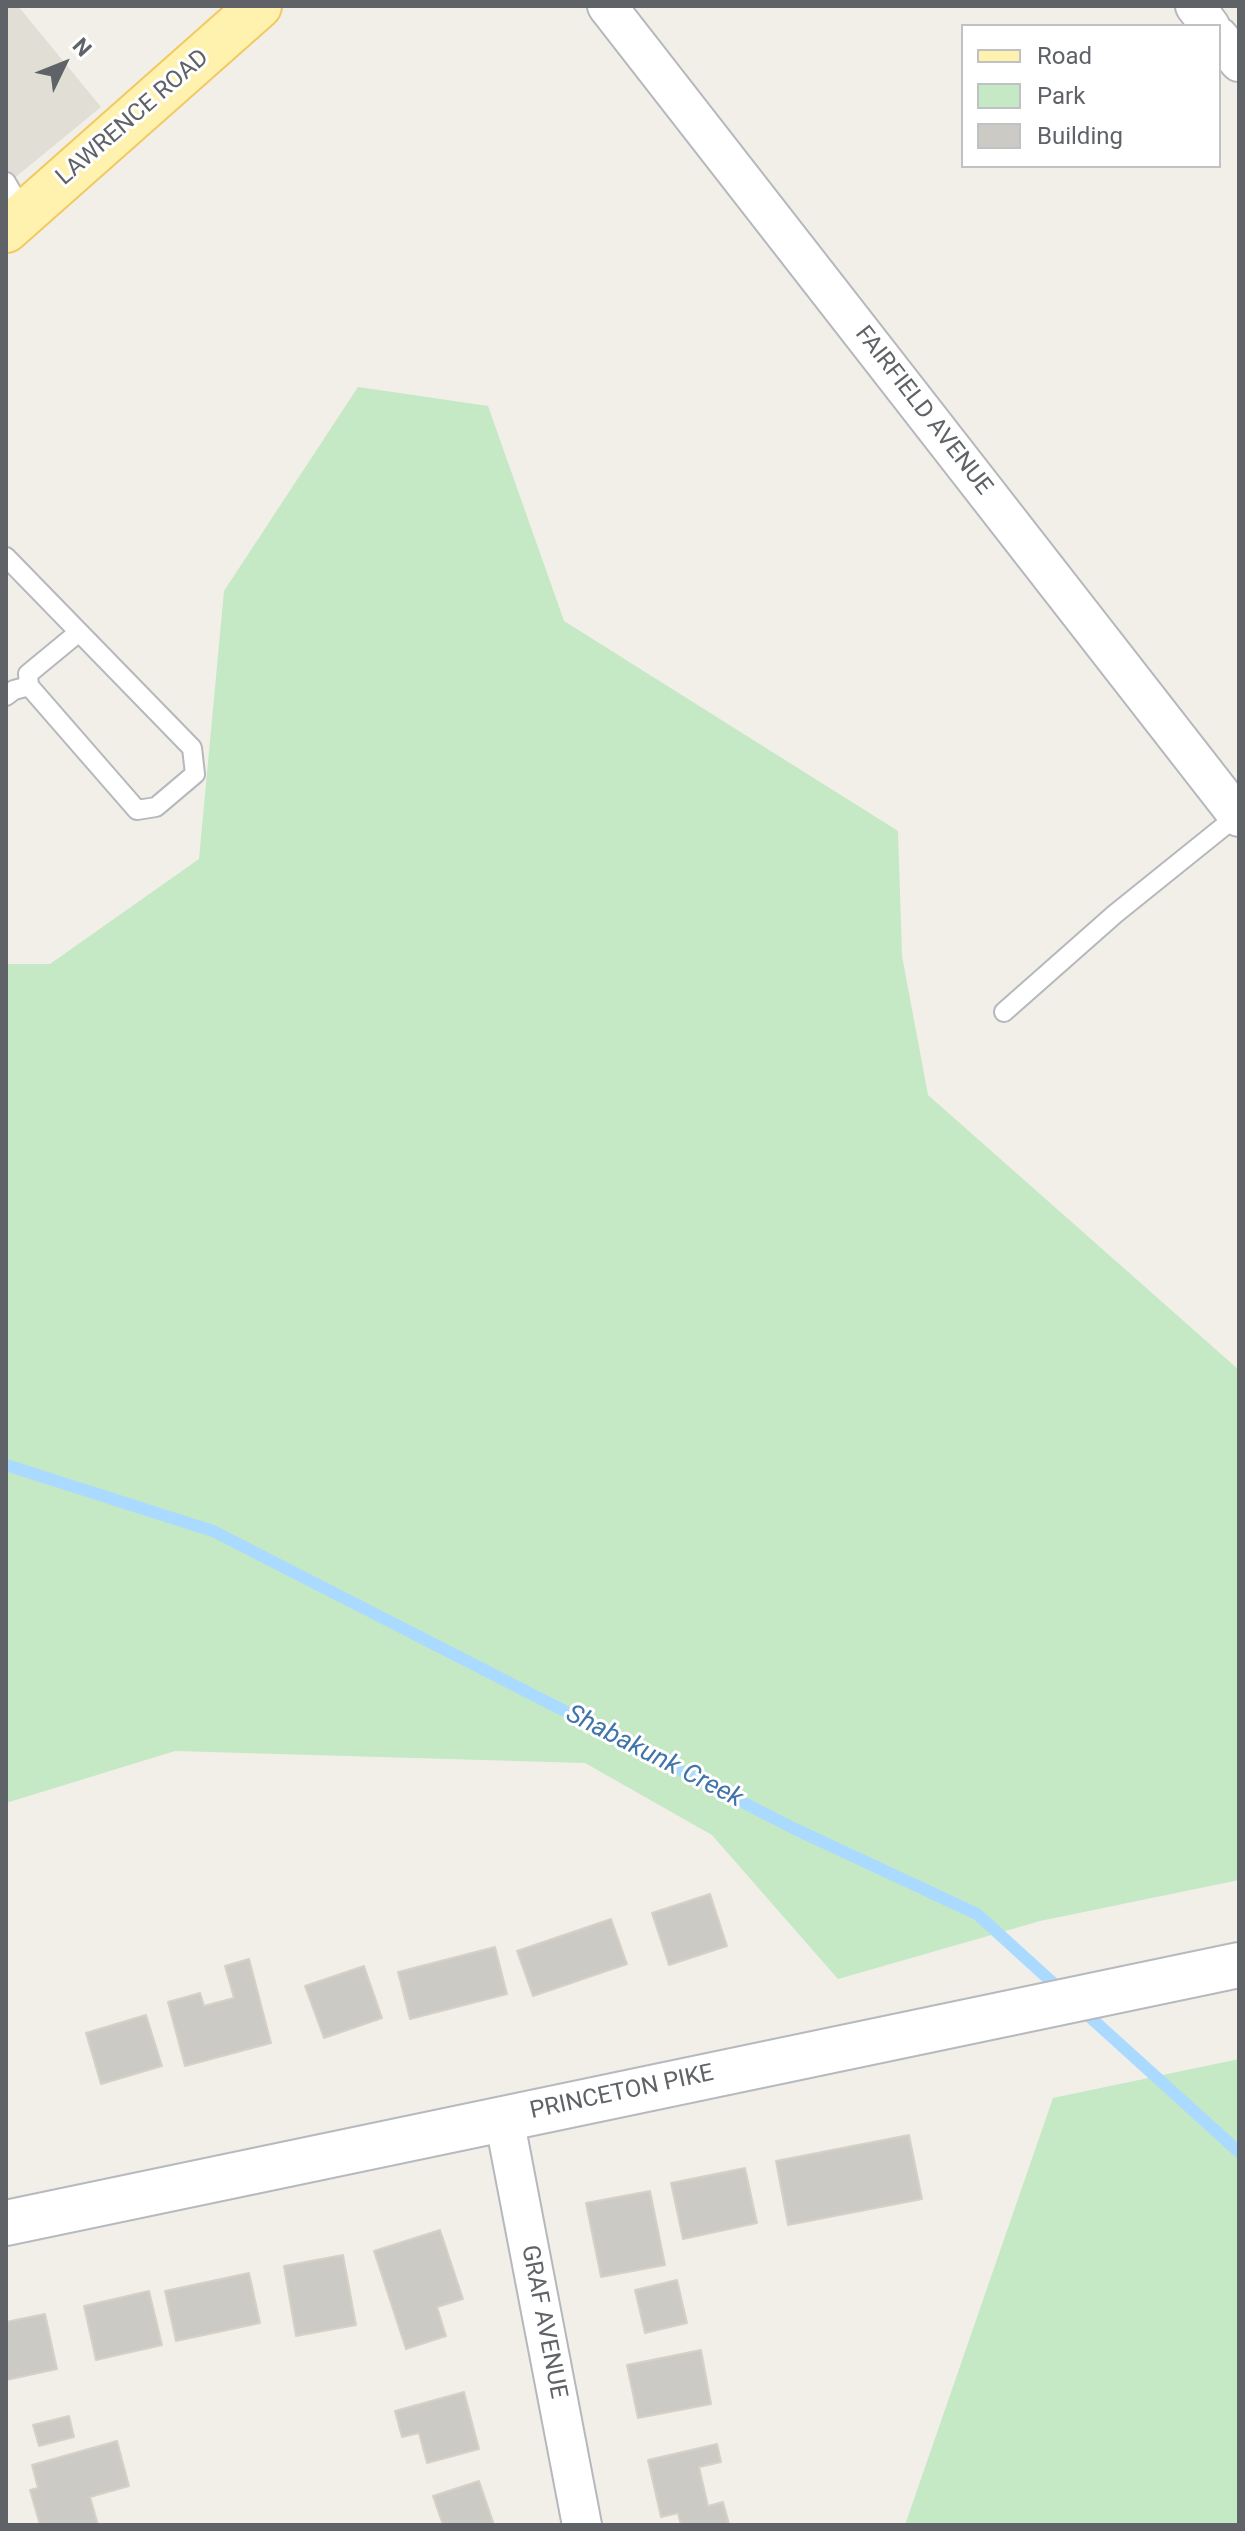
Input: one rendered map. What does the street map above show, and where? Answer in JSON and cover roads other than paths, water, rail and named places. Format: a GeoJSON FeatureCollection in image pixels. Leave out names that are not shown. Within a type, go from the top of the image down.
{"type":"FeatureCollection","features":[{"type":"Feature","properties":{"kind":"main road","name":"LAWRENCE ROAD"},"geometry":{"type":"LineString","coordinates":[[12,208],[259,6]]}},
{"type":"Feature","properties":{"kind":"main road","name":"PRINCETON PIKE"},"geometry":{"type":"LineString","coordinates":[[6,2223],[1239,1965]]}},
{"type":"Feature","properties":{"kind":"street","name":"FAIRFIELD AVENUE"},"geometry":{"type":"LineString","coordinates":[[607,6],[1238,816]]}},
{"type":"Feature","properties":{"kind":"street"},"geometry":{"type":"LineString","coordinates":[[1195,6],[1208,24]]}},
{"type":"Feature","properties":{"kind":"street"},"geometry":{"type":"LineString","coordinates":[[1221,40],[1239,62]]}},
{"type":"Feature","properties":{"kind":"street","name":"GRAF AVENUE"},"geometry":{"type":"LineString","coordinates":[[504,2118],[582,2525]]}},
{"type":"Feature","properties":{"kind":"lane"},"geometry":{"type":"LineString","coordinates":[[6,557],[192,748],[195,774],[156,807],[137,810],[29,686],[28,674],[79,632]]}},
{"type":"Feature","properties":{"kind":"lane"},"geometry":{"type":"LineString","coordinates":[[6,696],[29,686]]}},
{"type":"Feature","properties":{"kind":"lane"},"geometry":{"type":"LineString","coordinates":[[1004,1012],[1115,914],[1238,816]]}},
{"type":"Feature","properties":{"kind":"waterway","name":"Shabakunk Creek"},"geometry":{"type":"LineString","coordinates":[[6,1465],[213,1531],[795,1829],[977,1914],[1064,1993]]}},
{"type":"Feature","properties":{"kind":"waterway","name":"Shabakunk Creek"},"geometry":{"type":"LineString","coordinates":[[1080,2008],[1239,2152]]}}]}
